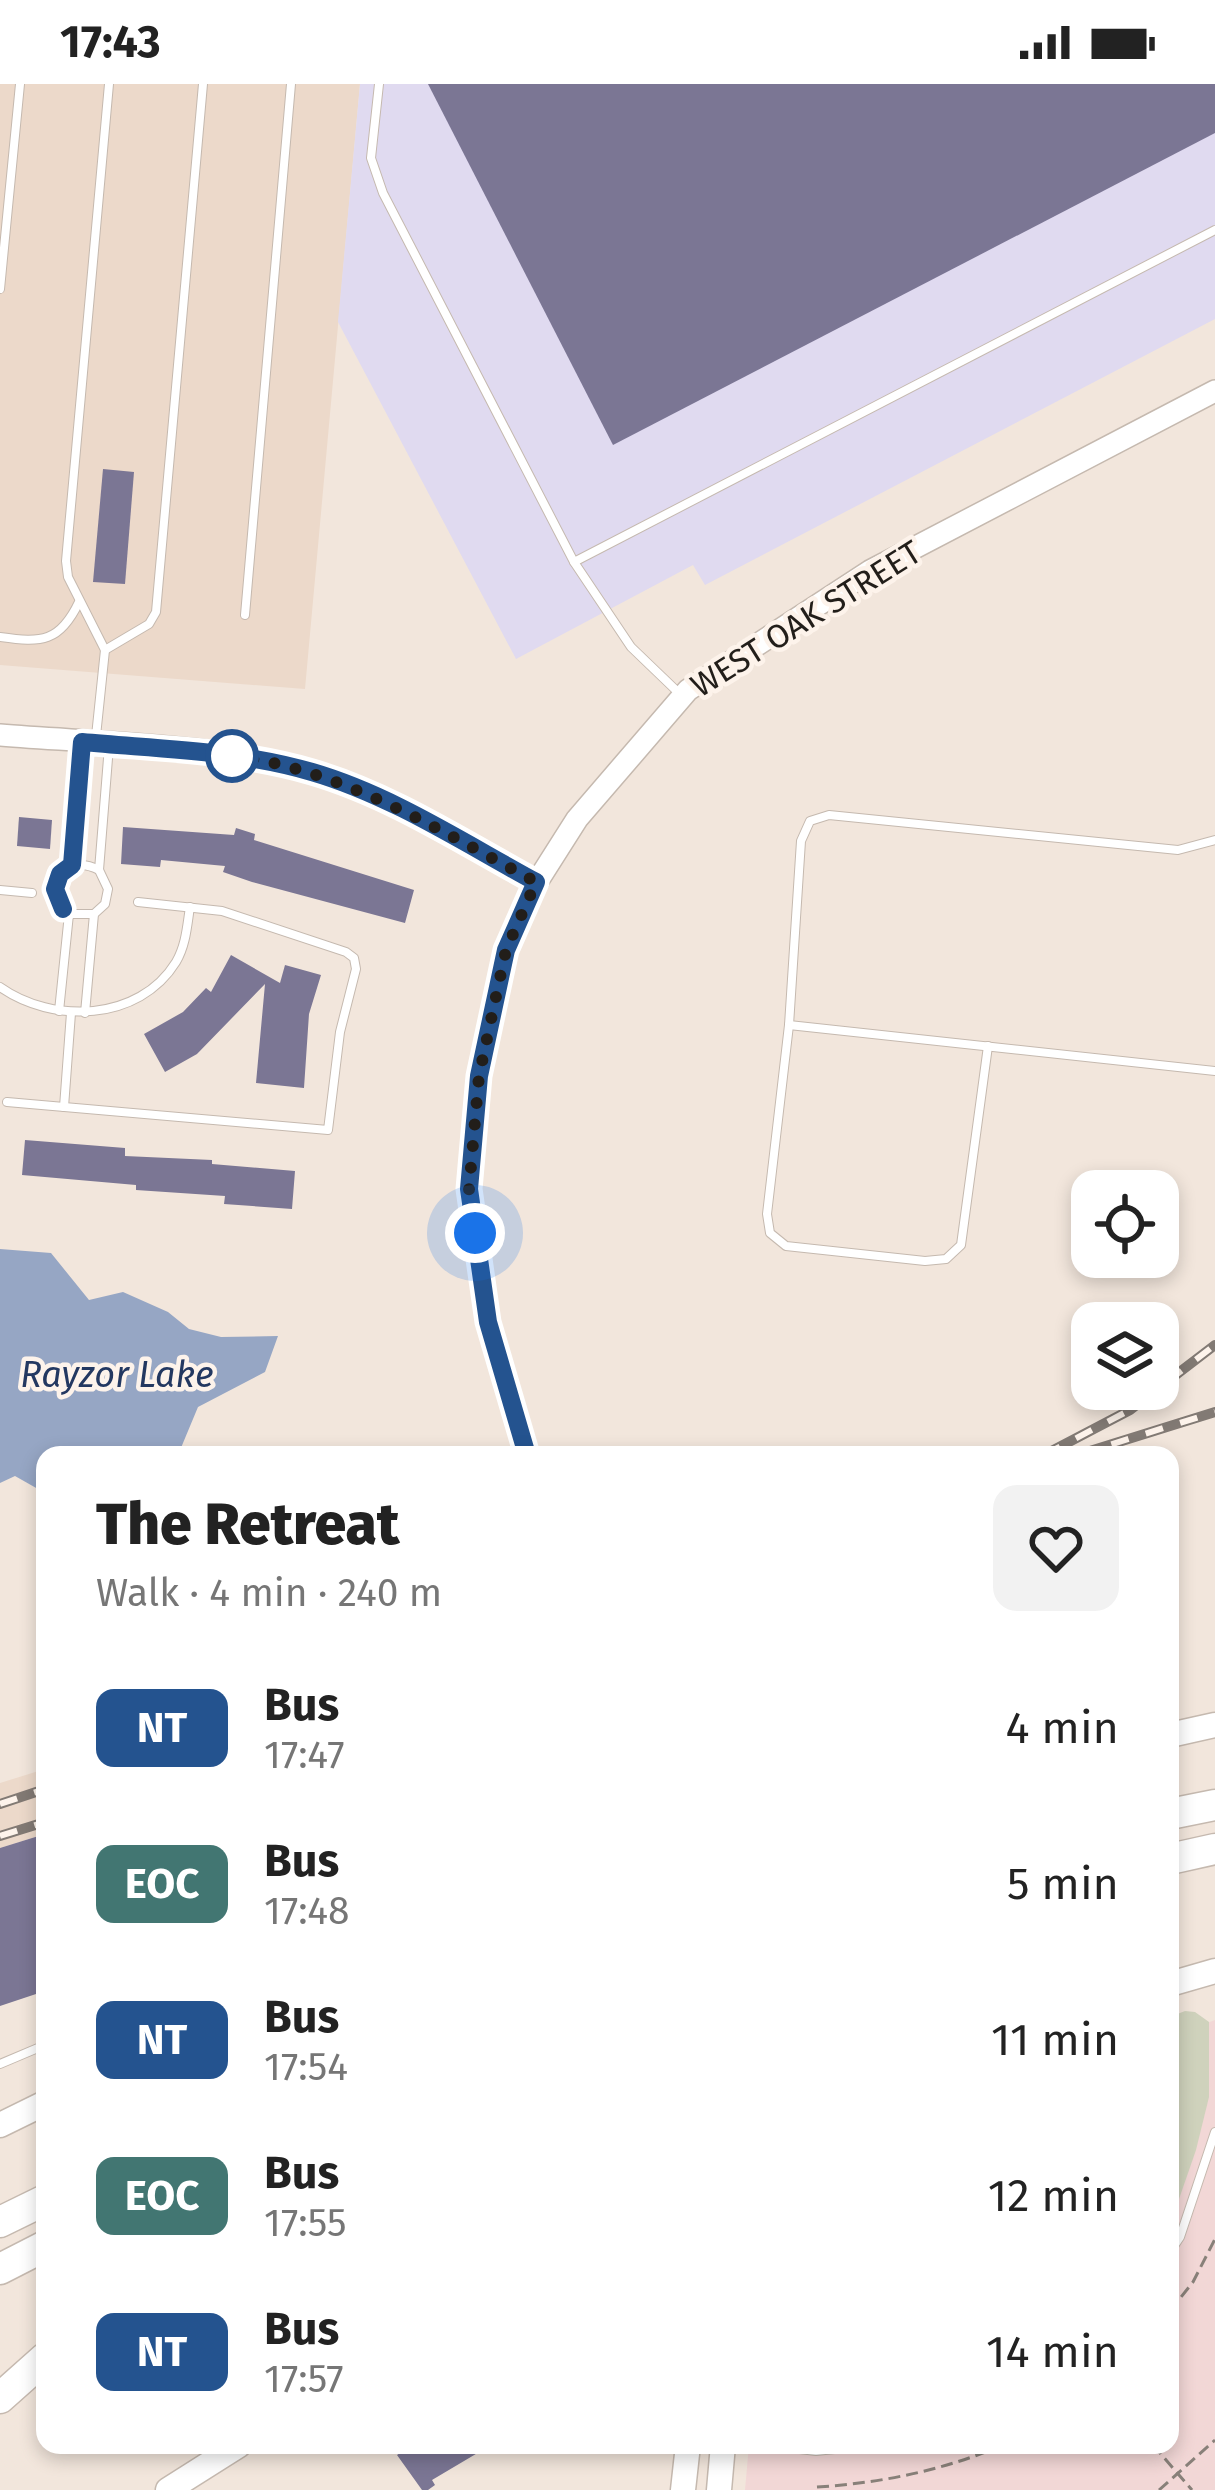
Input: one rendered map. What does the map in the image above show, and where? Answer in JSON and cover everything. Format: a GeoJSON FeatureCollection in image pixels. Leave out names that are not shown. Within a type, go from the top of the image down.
{"type":"FeatureCollection","features":[{"type":"Feature","properties":{"kind":"highway"},"geometry":{"type":"LineString","coordinates":[[1179,1812],[1215,1805]]}},
{"type":"Feature","properties":{"kind":"highway"},"geometry":{"type":"LineString","coordinates":[[1179,1856],[1215,1849]]}},
{"type":"Feature","properties":{"kind":"highway"},"geometry":{"type":"LineString","coordinates":[[0,2222],[36,2204]]}},
{"type":"Feature","properties":{"kind":"highway"},"geometry":{"type":"LineString","coordinates":[[0,2269],[36,2251]]}},
{"type":"Feature","properties":{"kind":"highway"},"geometry":{"type":"LineString","coordinates":[[0,2398],[36,2366]]}},
{"type":"Feature","properties":{"kind":"main road"},"geometry":{"type":"LineString","coordinates":[[1179,1733],[1215,1725]]}},
{"type":"Feature","properties":{"kind":"main road"},"geometry":{"type":"LineString","coordinates":[[1179,1982],[1214,1975]]}},
{"type":"Feature","properties":{"kind":"main road"},"geometry":{"type":"LineString","coordinates":[[0,2125],[36,2107]]}},
{"type":"Feature","properties":{"kind":"main road"},"geometry":{"type":"LineString","coordinates":[[168,2490],[225,2454]]}},
{"type":"Feature","properties":{"kind":"main road"},"geometry":{"type":"LineString","coordinates":[[682,2490],[687,2454]]}},
{"type":"Feature","properties":{"kind":"main road"},"geometry":{"type":"LineString","coordinates":[[718,2490],[722,2454]]}},
{"type":"Feature","properties":{"kind":"street","name":"WEST OAK STREET"},"geometry":{"type":"LineString","coordinates":[[524,1446],[488,1322],[469,1189],[479,1076],[506,950],[536,882],[578,819],[682,697],[870,571],[1215,391]]}},
{"type":"Feature","properties":{"kind":"street"},"geometry":{"type":"LineString","coordinates":[[0,735],[231,755],[314,772],[389,803],[536,882]]}},
{"type":"Feature","properties":{"kind":"lane"},"geometry":{"type":"LineString","coordinates":[[0,289],[20,84]]}},
{"type":"Feature","properties":{"kind":"lane"},"geometry":{"type":"LineString","coordinates":[[72,865],[96,743],[105,650],[68,578],[66,561],[109,84]]}},
{"type":"Feature","properties":{"kind":"lane"},"geometry":{"type":"LineString","coordinates":[[105,650],[149,624],[156,612],[203,84]]}},
{"type":"Feature","properties":{"kind":"lane"},"geometry":{"type":"LineString","coordinates":[[244,615],[291,84]]}},
{"type":"Feature","properties":{"kind":"lane"},"geometry":{"type":"LineString","coordinates":[[379,84],[371,158],[382,193],[574,562],[631,647],[682,697]]}},
{"type":"Feature","properties":{"kind":"lane"},"geometry":{"type":"LineString","coordinates":[[574,562],[1215,230]]}},
{"type":"Feature","properties":{"kind":"lane"},"geometry":{"type":"LineString","coordinates":[[0,637],[27,640],[59,633],[80,602]]}},
{"type":"Feature","properties":{"kind":"lane"},"geometry":{"type":"LineString","coordinates":[[96,743],[99,870]]}},
{"type":"Feature","properties":{"kind":"lane"},"geometry":{"type":"LineString","coordinates":[[988,1046],[961,1245],[946,1259],[786,1246],[770,1233],[767,1214],[788,1025],[801,841],[810,821],[829,815],[1178,850],[1215,840]]}},
{"type":"Feature","properties":{"kind":"lane"},"geometry":{"type":"LineString","coordinates":[[85,1013],[94,914],[107,896],[107,882],[99,870],[72,865],[60,874],[55,889],[59,903],[69,914],[94,914]]}},
{"type":"Feature","properties":{"kind":"lane"},"geometry":{"type":"LineString","coordinates":[[0,890],[32,893]]}},
{"type":"Feature","properties":{"kind":"lane"},"geometry":{"type":"LineString","coordinates":[[7,1102],[328,1130],[340,1032],[356,969],[354,958],[222,911],[138,902]]}},
{"type":"Feature","properties":{"kind":"lane"},"geometry":{"type":"LineString","coordinates":[[0,987],[19,1000],[71,1013],[133,1000],[175,964],[190,907]]}},
{"type":"Feature","properties":{"kind":"lane"},"geometry":{"type":"LineString","coordinates":[[59,1011],[69,914]]}},
{"type":"Feature","properties":{"kind":"lane"},"geometry":{"type":"LineString","coordinates":[[64,1107],[71,1013]]}},
{"type":"Feature","properties":{"kind":"lane"},"geometry":{"type":"LineString","coordinates":[[788,1025],[1215,1070]]}},
{"type":"Feature","properties":{"kind":"lane"},"geometry":{"type":"LineString","coordinates":[[0,2064],[36,2049]]}},
{"type":"Feature","properties":{"kind":"lane"},"geometry":{"type":"LineString","coordinates":[[1179,2238],[1215,2132]]}},
{"type":"Feature","properties":{"kind":"path"},"geometry":{"type":"LineString","coordinates":[[1179,2299],[1215,2239]]}},
{"type":"Feature","properties":{"kind":"path"},"geometry":{"type":"LineString","coordinates":[[1159,2490],[1215,2440]]}},
{"type":"Feature","properties":{"kind":"path"},"geometry":{"type":"LineString","coordinates":[[818,2487],[912,2475],[976,2454]]}},
{"type":"Feature","properties":{"kind":"path"},"geometry":{"type":"LineString","coordinates":[[1161,2454],[1192,2490]]}},
{"type":"Feature","properties":{"kind":"shaded area"},"geometry":{"type":"Polygon","coordinates":[[[0,84],[360,84],[305,689],[0,665],[0,84]]]}},
{"type":"Feature","properties":{"kind":"shaded area"},"geometry":{"type":"Polygon","coordinates":[[[360,84],[1215,84],[1215,319],[705,585],[693,565],[516,659],[338,322],[360,84]]]}},
{"type":"Feature","properties":{"kind":"shaded area"},"geometry":{"type":"Polygon","coordinates":[[[36,1772],[36,1837],[0,1848],[0,1783],[36,1772]]]}},
{"type":"Feature","properties":{"kind":"shaded area"},"geometry":{"type":"Polygon","coordinates":[[[1215,2020],[1215,2490],[745,2490],[748,2454],[1179,2454],[1179,2034],[1215,2020]]]}},
{"type":"Feature","properties":{"kind":"green space"},"geometry":{"type":"Polygon","coordinates":[[[1195,2012],[1209,2022],[1209,2097],[1179,2199],[1179,2013],[1195,2012]]]}},
{"type":"Feature","properties":{"kind":"water","name":"Rayzor Lake"},"geometry":{"type":"Polygon","coordinates":[[[0,1249],[51,1253],[89,1300],[123,1292],[168,1312],[189,1329],[221,1337],[278,1336],[265,1372],[198,1407],[182,1446],[36,1446],[36,1488],[15,1476],[0,1483],[0,1249]]]}},
{"type":"Feature","properties":{"kind":"building"},"geometry":{"type":"Polygon","coordinates":[[[428,84],[1215,84],[1215,133],[613,445],[428,84]]]}},
{"type":"Feature","properties":{"kind":"building"},"geometry":{"type":"Polygon","coordinates":[[[103,469],[134,472],[125,584],[93,582],[103,469]]]}},
{"type":"Feature","properties":{"kind":"building"},"geometry":{"type":"Polygon","coordinates":[[[19,817],[52,820],[50,849],[17,846],[19,817]]]}},
{"type":"Feature","properties":{"kind":"building"},"geometry":{"type":"Polygon","coordinates":[[[123,827],[234,835],[236,828],[255,834],[254,840],[414,890],[405,923],[252,882],[223,872],[225,866],[161,860],[160,867],[121,864],[123,827]]]}},
{"type":"Feature","properties":{"kind":"building"},"geometry":{"type":"Polygon","coordinates":[[[231,955],[280,983],[285,965],[321,975],[309,1014],[304,1088],[256,1083],[265,984],[197,1054],[165,1072],[144,1034],[183,1012],[206,988],[211,992],[231,955]]]}},
{"type":"Feature","properties":{"kind":"building"},"geometry":{"type":"Polygon","coordinates":[[[25,1140],[125,1148],[125,1156],[212,1160],[212,1164],[295,1171],[292,1209],[224,1204],[225,1196],[22,1175],[25,1140]]]}},
{"type":"Feature","properties":{"kind":"building"},"geometry":{"type":"Polygon","coordinates":[[[36,1837],[36,1994],[0,2006],[0,1848],[36,1837]]]}},
{"type":"Feature","properties":{"kind":"building"},"geometry":{"type":"Polygon","coordinates":[[[476,2454],[432,2480],[435,2485],[428,2490],[422,2490],[397,2455],[476,2454]]]}},
{"type":"Feature","properties":{"kind":"railway"},"geometry":{"type":"LineString","coordinates":[[1061,1446],[1130,1410],[1215,1345]]}},
{"type":"Feature","properties":{"kind":"railway"},"geometry":{"type":"LineString","coordinates":[[1106,1446],[1215,1412]]}},
{"type":"Feature","properties":{"kind":"railway"},"geometry":{"type":"LineString","coordinates":[[0,1804],[36,1792]]}},
{"type":"Feature","properties":{"kind":"railway"},"geometry":{"type":"LineString","coordinates":[[0,1836],[36,1825]]}},
{"type":"Feature","properties":{"kind":"bus line","name":"NT"},"geometry":{"type":"LineString","coordinates":[[63,909],[55,889],[60,874],[72,865],[82,742],[231,755],[314,772],[389,803],[536,882],[506,950],[479,1076],[469,1189],[488,1322],[524,1446]]}},
{"type":"Feature","properties":{"kind":"route"},"geometry":{"type":"LineString","coordinates":[[232,756],[286,765],[340,782],[536,882],[506,950],[479,1076],[469,1189],[475,1233]]}}]}
